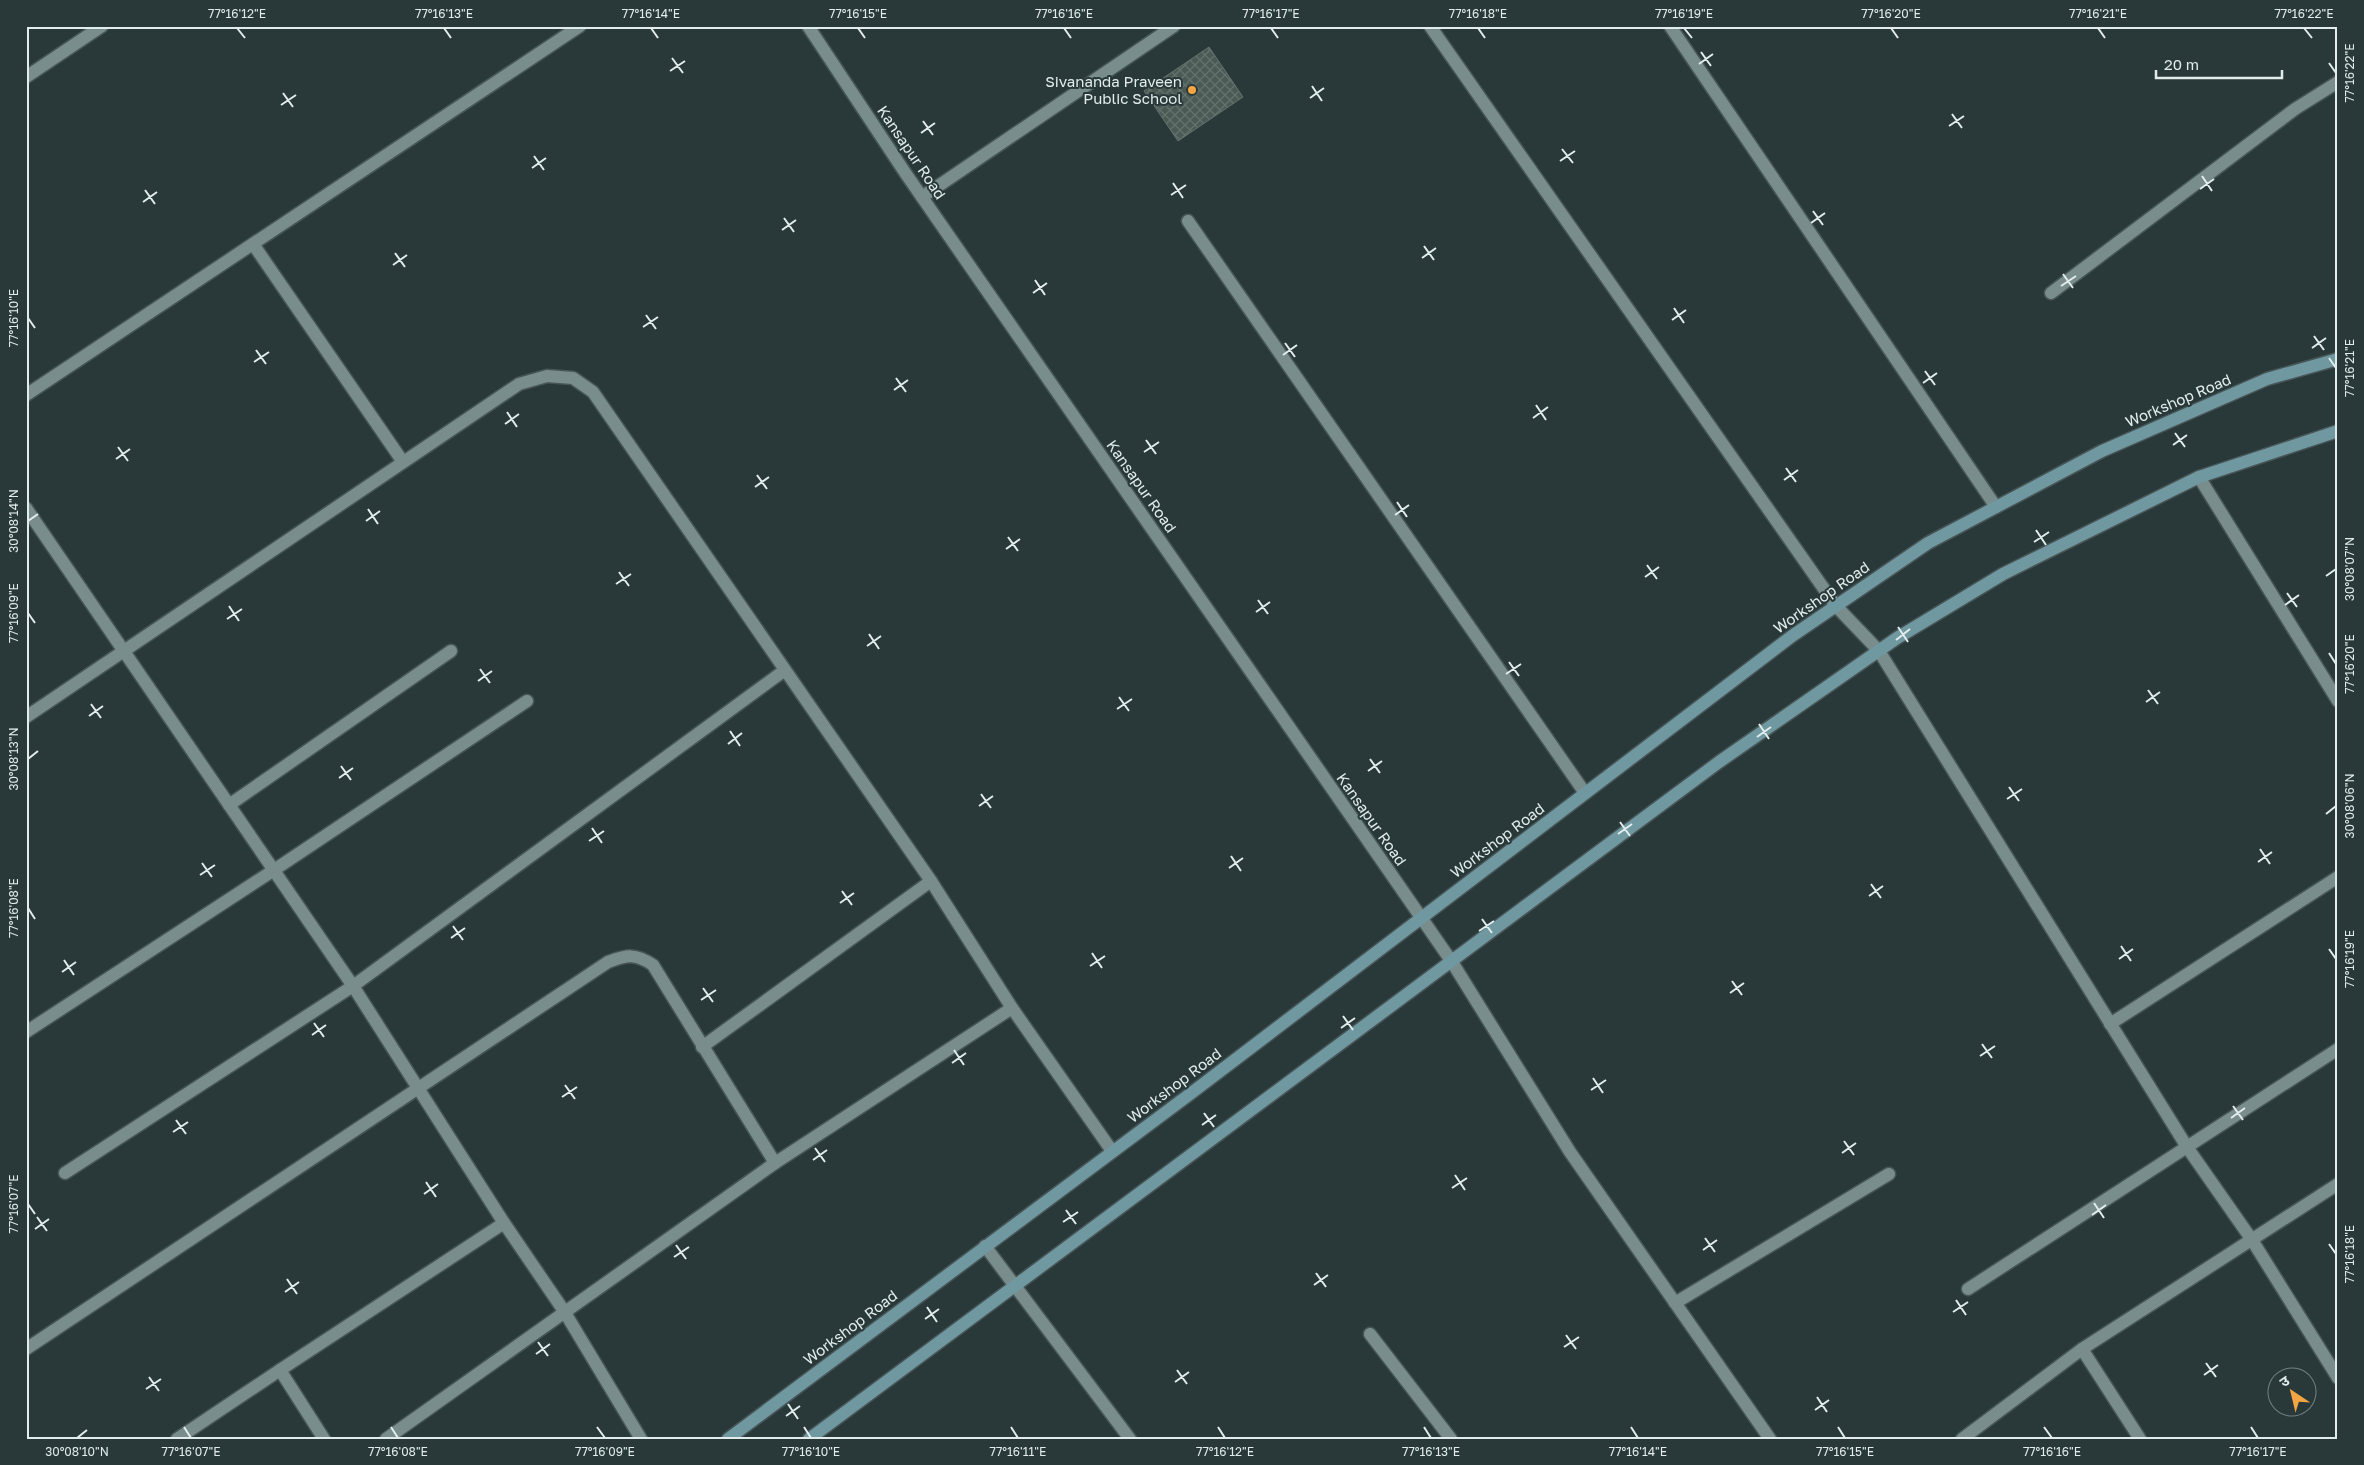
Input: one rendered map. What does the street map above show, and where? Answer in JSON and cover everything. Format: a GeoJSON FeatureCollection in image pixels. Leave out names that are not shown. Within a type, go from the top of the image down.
{"type":"FeatureCollection","features":[{"type":"Feature","properties":{"kind":"main road","name":"Workshop Road"},"geometry":{"type":"LineString","coordinates":[[728,1439],[1421,918],[1792,636],[1928,543],[2102,451],[2267,379],[2338,358]]}},
{"type":"Feature","properties":{"kind":"main road"},"geometry":{"type":"LineString","coordinates":[[809,1439],[1720,762],[1879,651],[2003,574],[2199,477],[2338,431]]}},
{"type":"Feature","properties":{"kind":"street"},"geometry":{"type":"LineString","coordinates":[[26,77],[102,26]]}},
{"type":"Feature","properties":{"kind":"street"},"geometry":{"type":"LineString","coordinates":[[26,395],[580,26]]}},
{"type":"Feature","properties":{"kind":"street","name":"Kansapur Road"},"geometry":{"type":"LineString","coordinates":[[808,26],[922,197],[1452,962],[1570,1152],[1770,1439]]}},
{"type":"Feature","properties":{"kind":"street"},"geometry":{"type":"LineString","coordinates":[[922,197],[1174,26]]}},
{"type":"Feature","properties":{"kind":"street"},"geometry":{"type":"LineString","coordinates":[[1430,26],[1836,606],[1879,651],[2187,1147],[2252,1240],[2338,1378]]}},
{"type":"Feature","properties":{"kind":"street"},"geometry":{"type":"LineString","coordinates":[[1670,26],[1996,508]]}},
{"type":"Feature","properties":{"kind":"street"},"geometry":{"type":"LineString","coordinates":[[2050,293],[2295,108],[2338,82]]}},
{"type":"Feature","properties":{"kind":"street"},"geometry":{"type":"LineString","coordinates":[[1188,221],[1585,793]]}},
{"type":"Feature","properties":{"kind":"street"},"geometry":{"type":"LineString","coordinates":[[253,244],[404,462]]}},
{"type":"Feature","properties":{"kind":"street"},"geometry":{"type":"LineString","coordinates":[[26,716],[518,384],[547,376],[573,378],[593,392],[931,881],[1012,1008],[1112,1151]]}},
{"type":"Feature","properties":{"kind":"street"},"geometry":{"type":"LineString","coordinates":[[2199,477],[2338,701]]}},
{"type":"Feature","properties":{"kind":"street"},"geometry":{"type":"LineString","coordinates":[[26,508],[353,986],[420,1088],[504,1223],[564,1311],[641,1439]]}},
{"type":"Feature","properties":{"kind":"street"},"geometry":{"type":"LineString","coordinates":[[229,805],[451,652]]}},
{"type":"Feature","properties":{"kind":"street"},"geometry":{"type":"LineString","coordinates":[[65,1172],[353,986],[786,670]]}},
{"type":"Feature","properties":{"kind":"street"},"geometry":{"type":"LineString","coordinates":[[26,1032],[274,870],[527,701]]}},
{"type":"Feature","properties":{"kind":"street"},"geometry":{"type":"LineString","coordinates":[[2110,1024],[2338,877]]}},
{"type":"Feature","properties":{"kind":"street"},"geometry":{"type":"LineString","coordinates":[[702,1048],[931,881]]}},
{"type":"Feature","properties":{"kind":"street"},"geometry":{"type":"LineString","coordinates":[[26,1349],[608,962],[625,956],[641,957],[653,965],[702,1048],[775,1163]]}},
{"type":"Feature","properties":{"kind":"street"},"geometry":{"type":"LineString","coordinates":[[386,1439],[775,1163],[1012,1008]]}},
{"type":"Feature","properties":{"kind":"street"},"geometry":{"type":"LineString","coordinates":[[1968,1289],[2338,1049]]}},
{"type":"Feature","properties":{"kind":"street"},"geometry":{"type":"LineString","coordinates":[[1675,1303],[1890,1174]]}},
{"type":"Feature","properties":{"kind":"street"},"geometry":{"type":"LineString","coordinates":[[1962,1439],[2082,1349],[2338,1184]]}},
{"type":"Feature","properties":{"kind":"street"},"geometry":{"type":"LineString","coordinates":[[176,1439],[504,1223]]}},
{"type":"Feature","properties":{"kind":"street"},"geometry":{"type":"LineString","coordinates":[[986,1246],[1130,1439]]}},
{"type":"Feature","properties":{"kind":"street"},"geometry":{"type":"LineString","coordinates":[[1370,1334],[1451,1439]]}},
{"type":"Feature","properties":{"kind":"street"},"geometry":{"type":"LineString","coordinates":[[2082,1349],[2140,1439]]}},
{"type":"Feature","properties":{"kind":"street"},"geometry":{"type":"LineString","coordinates":[[280,1370],[324,1439]]}},
{"type":"Feature","properties":{"kind":"building"},"geometry":{"type":"Polygon","coordinates":[[[1209,47],[1243,97],[1178,141],[1144,91],[1209,47]]]}},
{"type":"Feature","properties":{"kind":"place","name":"Sivananda Praveen Public School"},"geometry":{"type":"Point","coordinates":[1192,90]}}]}
